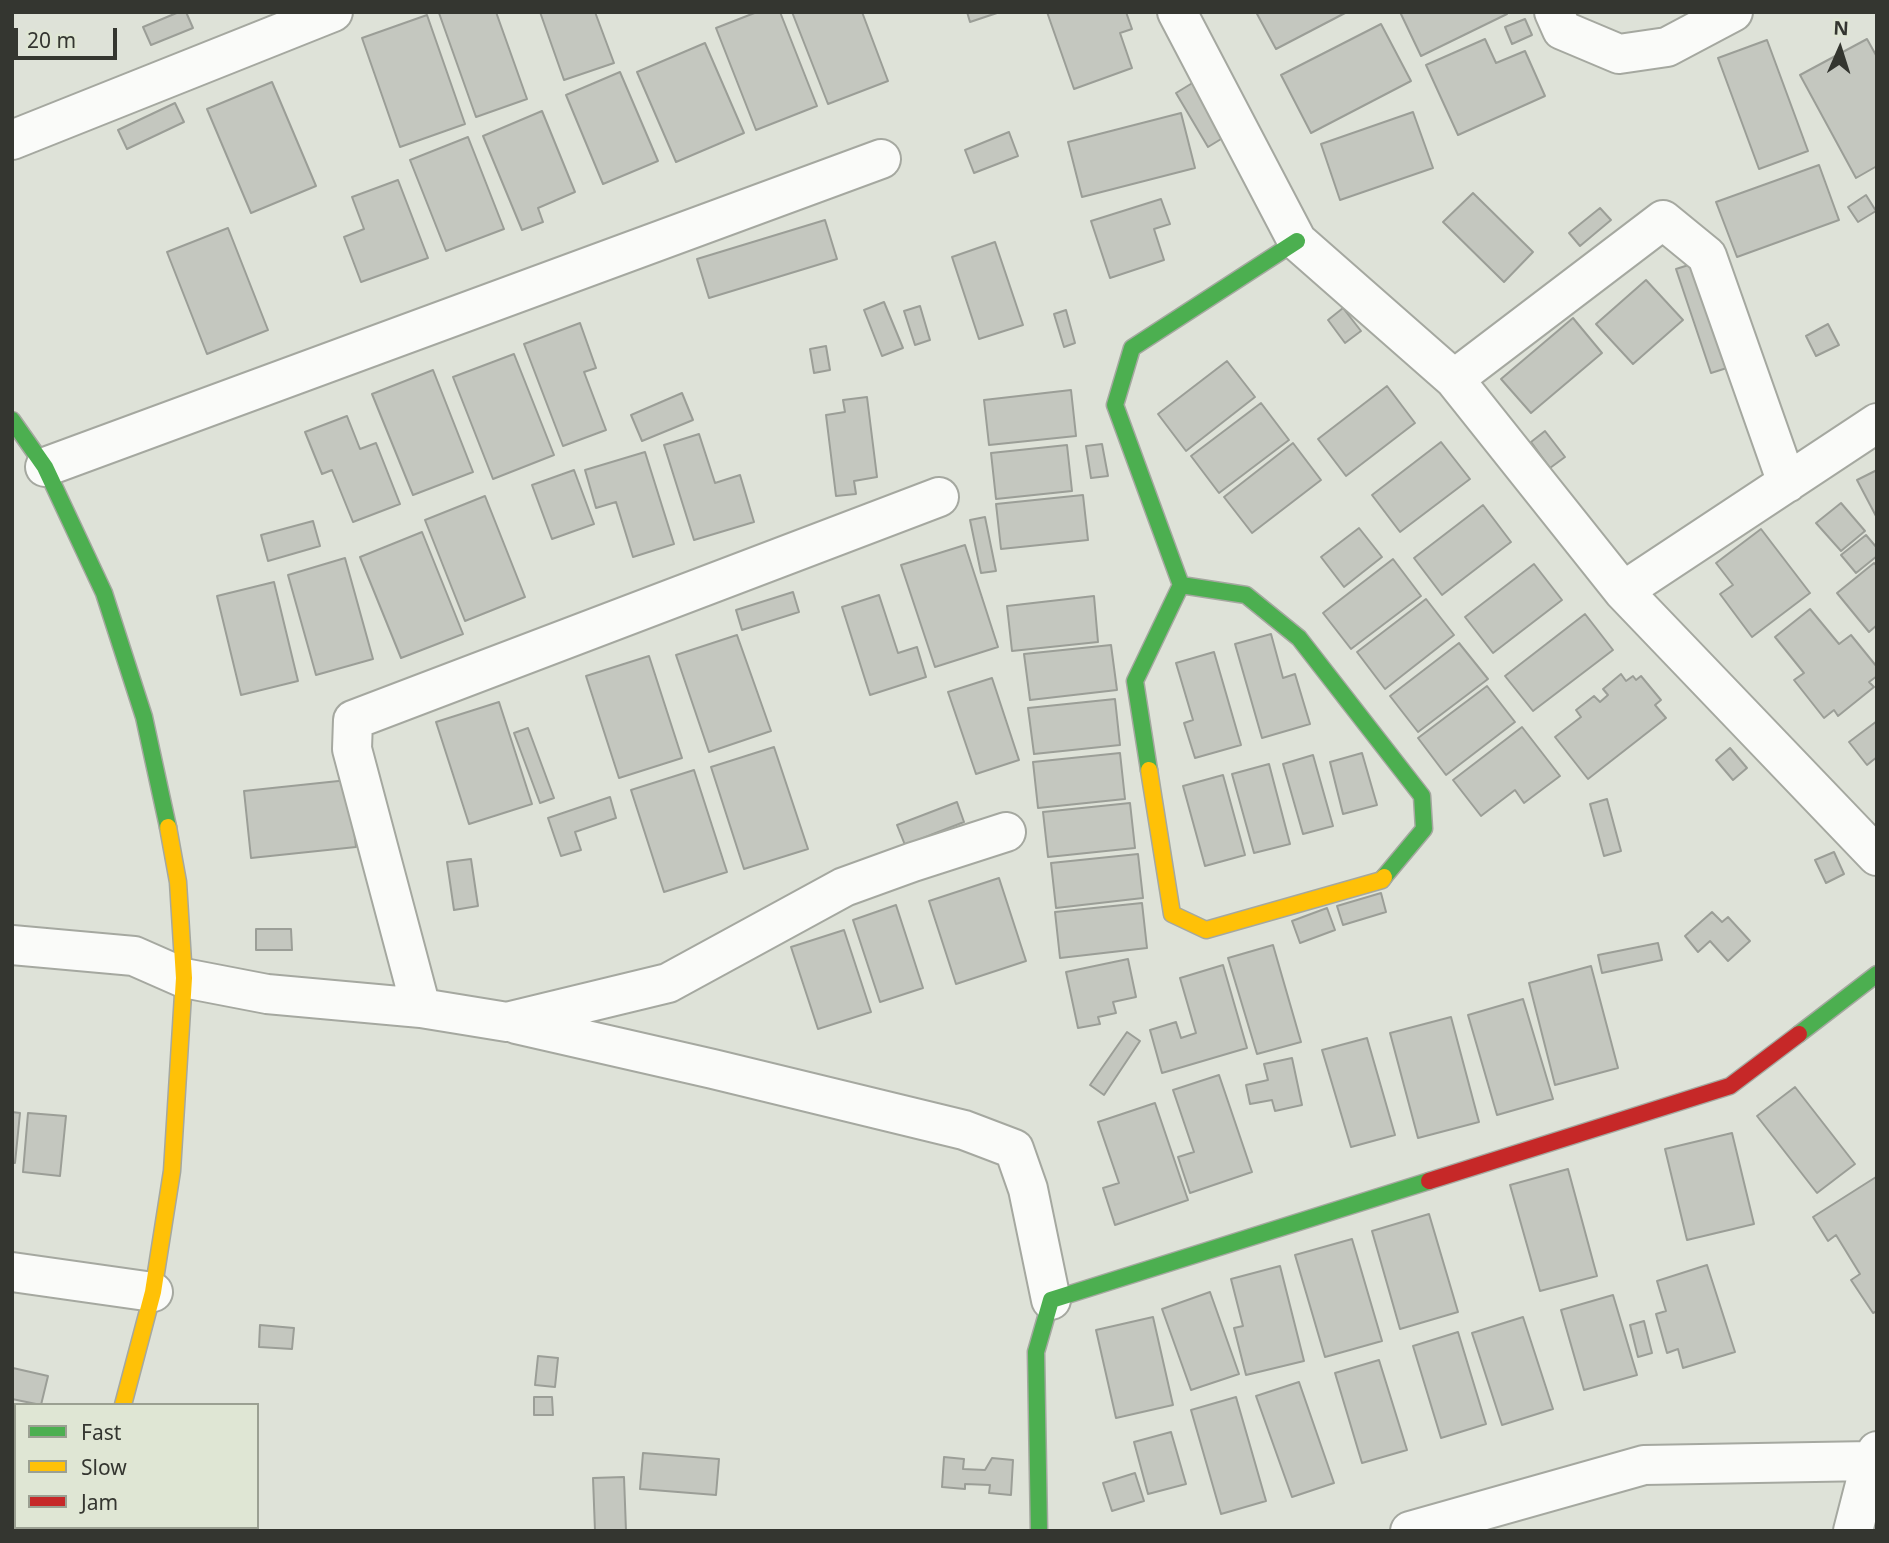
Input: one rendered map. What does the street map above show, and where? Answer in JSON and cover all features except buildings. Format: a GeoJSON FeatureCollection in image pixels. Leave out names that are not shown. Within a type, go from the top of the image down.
{"type":"FeatureCollection","features":[{"type":"Feature","properties":{"kind":"street"},"geometry":{"type":"LineString","coordinates":[[12,141],[333,12]]}},
{"type":"Feature","properties":{"kind":"street"},"geometry":{"type":"LineString","coordinates":[[1177,12],[1297,241],[1454,379],[1623,591],[1877,856]]}},
{"type":"Feature","properties":{"kind":"street"},"geometry":{"type":"LineString","coordinates":[[1554,12],[1562,30],[1619,54],[1667,47],[1733,12]]}},
{"type":"Feature","properties":{"kind":"street"},"geometry":{"type":"LineString","coordinates":[[45,467],[881,159]]}},
{"type":"Feature","properties":{"kind":"street"},"geometry":{"type":"LineString","coordinates":[[1454,379],[1663,220],[1707,256],[1787,483]]}},
{"type":"Feature","properties":{"kind":"street"},"geometry":{"type":"LineString","coordinates":[[1181,585],[1246,594],[1299,638],[1422,796],[1424,829],[1382,880],[1206,930],[1172,914],[1135,681],[1181,585],[1115,405],[1132,348],[1297,241]]}},
{"type":"Feature","properties":{"kind":"street"},"geometry":{"type":"LineString","coordinates":[[12,420],[45,467],[104,593],[144,718],[178,882],[184,978],[172,1171],[153,1292],[124,1403]]}},
{"type":"Feature","properties":{"kind":"street"},"geometry":{"type":"LineString","coordinates":[[1623,591],[1877,423]]}},
{"type":"Feature","properties":{"kind":"street"},"geometry":{"type":"LineString","coordinates":[[421,1008],[352,749],[353,720],[939,497]]}},
{"type":"Feature","properties":{"kind":"street"},"geometry":{"type":"LineString","coordinates":[[508,1022],[668,983],[844,887],[1006,832]]}},
{"type":"Feature","properties":{"kind":"street"},"geometry":{"type":"LineString","coordinates":[[12,945],[134,956],[184,978],[267,994],[421,1008],[508,1022],[951,1127],[1014,1149],[1028,1189],[1051,1300],[1035,1352],[1040,1531]]}},
{"type":"Feature","properties":{"kind":"street"},"geometry":{"type":"LineString","coordinates":[[1051,1300],[1730,1086],[1877,974]]}},
{"type":"Feature","properties":{"kind":"street"},"geometry":{"type":"LineString","coordinates":[[12,1272],[153,1292]]}},
{"type":"Feature","properties":{"kind":"street"},"geometry":{"type":"LineString","coordinates":[[1410,1531],[1644,1465],[1874,1456],[1853,1531]]}},
{"type":"Feature","properties":{"kind":"traffic: fast"},"geometry":{"type":"LineString","coordinates":[[1149,770],[1135,681],[1181,585],[1115,405],[1132,348],[1297,241]]}},
{"type":"Feature","properties":{"kind":"traffic: fast"},"geometry":{"type":"LineString","coordinates":[[12,420],[45,467],[104,593],[144,717],[168,827]]}},
{"type":"Feature","properties":{"kind":"traffic: fast"},"geometry":{"type":"LineString","coordinates":[[1181,585],[1246,595],[1299,638],[1422,796],[1424,829],[1384,877]]}},
{"type":"Feature","properties":{"kind":"traffic: fast"},"geometry":{"type":"LineString","coordinates":[[1799,1034],[1877,974]]}},
{"type":"Feature","properties":{"kind":"traffic: fast"},"geometry":{"type":"LineString","coordinates":[[1039,1531],[1036,1352],[1051,1300],[1429,1181]]}},
{"type":"Feature","properties":{"kind":"traffic: slow"},"geometry":{"type":"LineString","coordinates":[[1149,770],[1172,914],[1206,930],[1382,880],[1384,877]]}},
{"type":"Feature","properties":{"kind":"traffic: slow"},"geometry":{"type":"LineString","coordinates":[[124,1403],[153,1292],[172,1171],[184,978],[178,882],[168,827]]}},
{"type":"Feature","properties":{"kind":"traffic: jam"},"geometry":{"type":"LineString","coordinates":[[1429,1181],[1730,1086],[1799,1034]]}}]}
